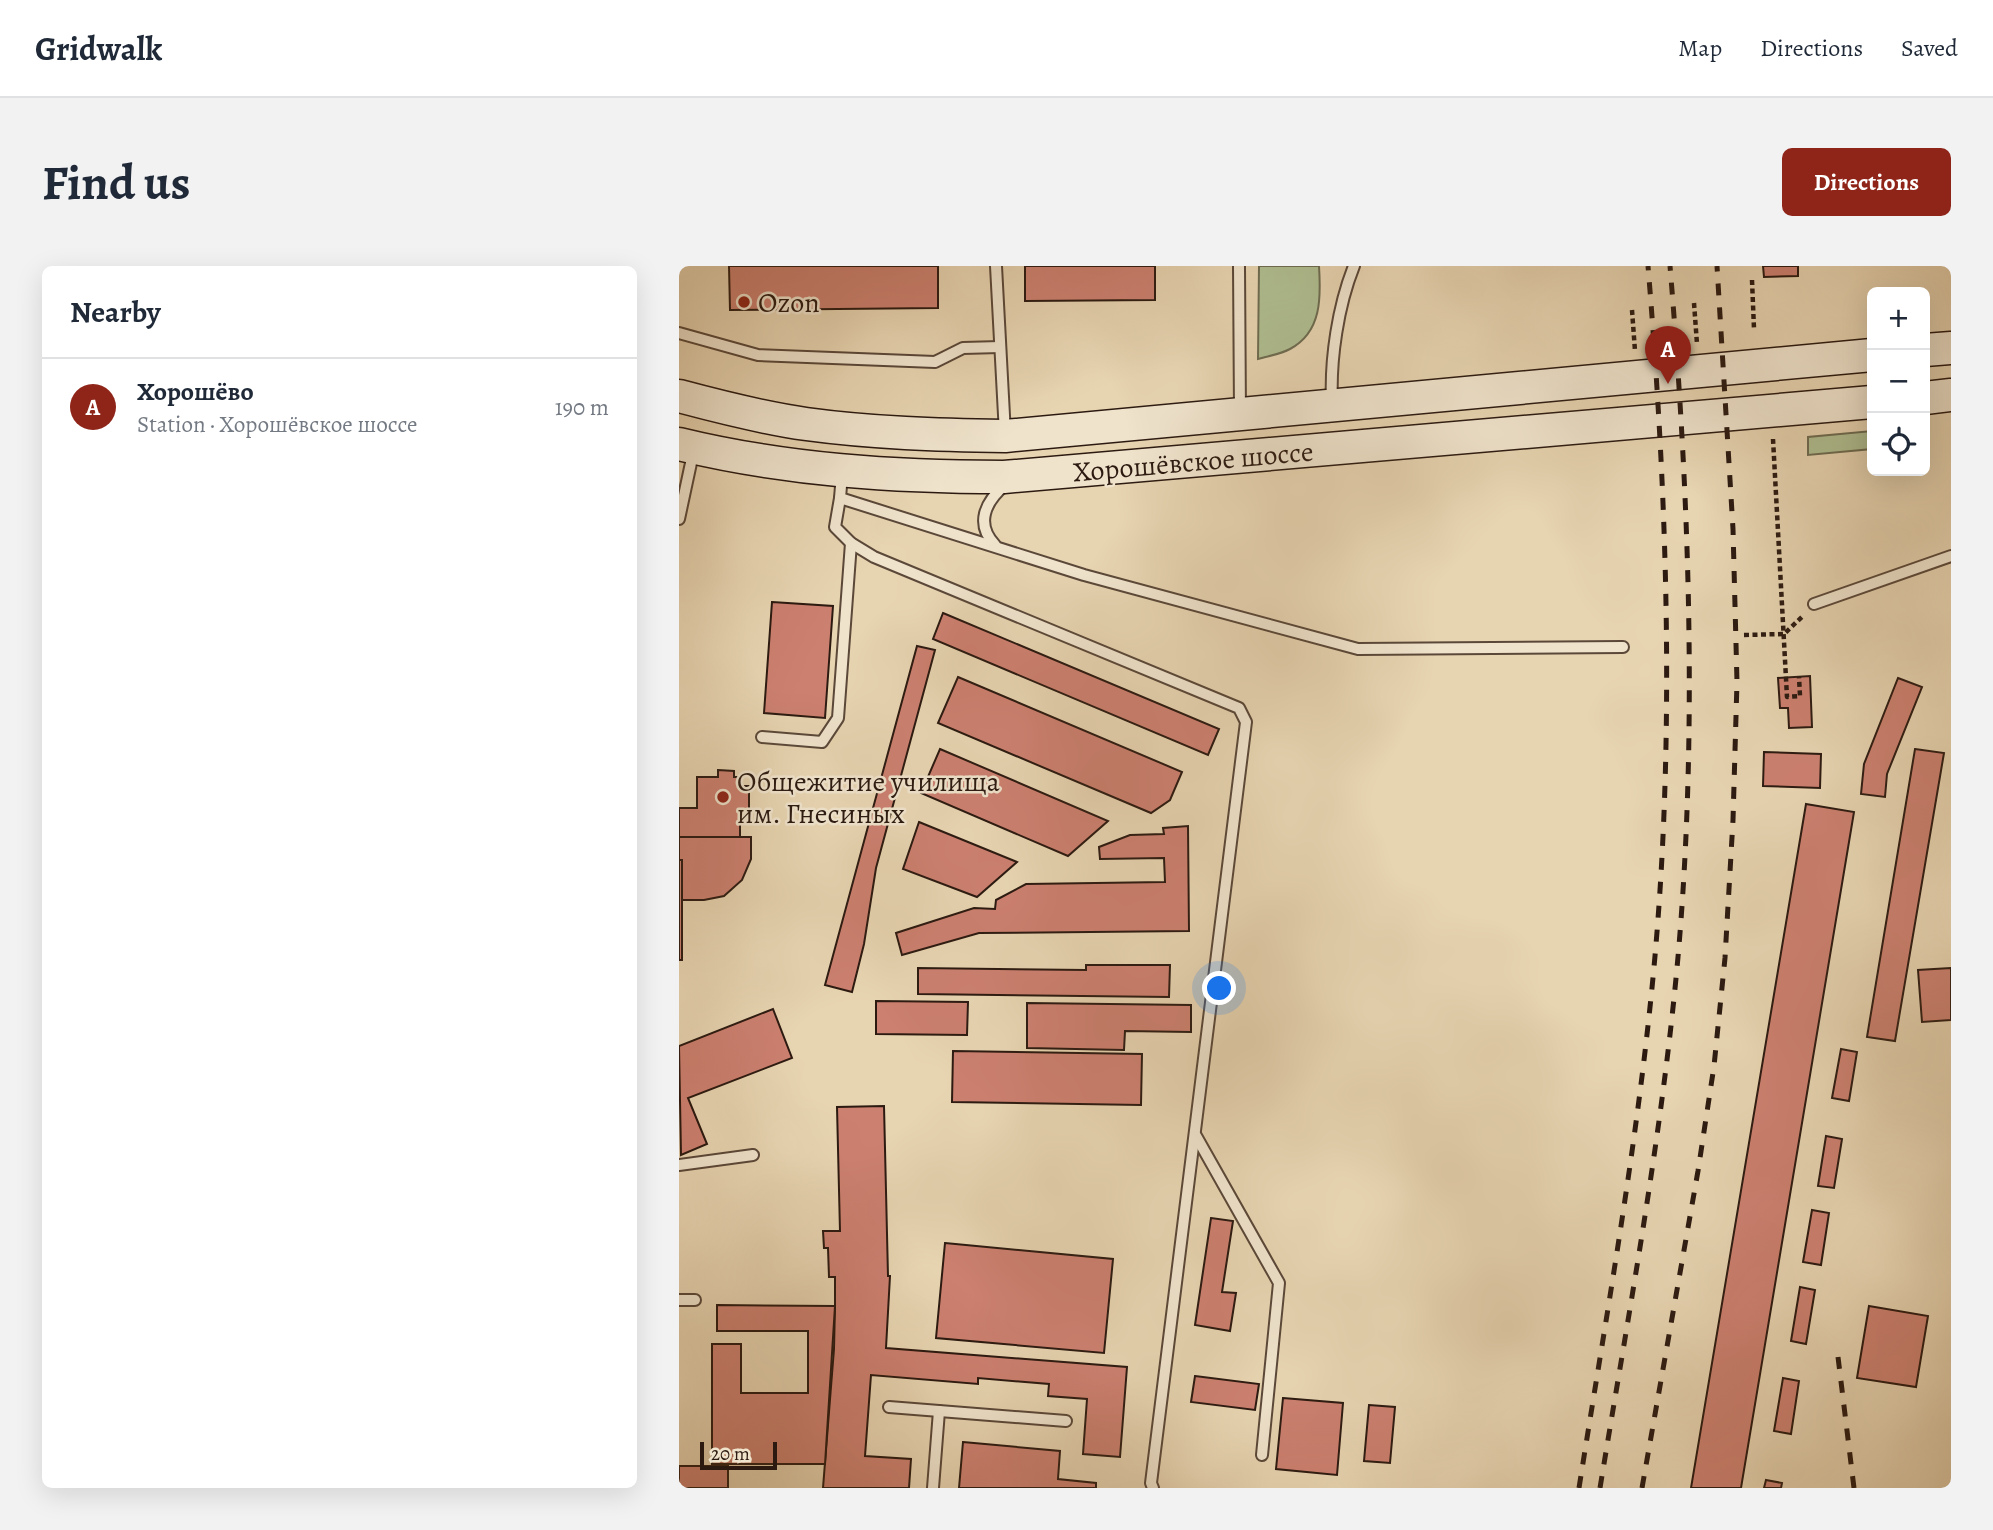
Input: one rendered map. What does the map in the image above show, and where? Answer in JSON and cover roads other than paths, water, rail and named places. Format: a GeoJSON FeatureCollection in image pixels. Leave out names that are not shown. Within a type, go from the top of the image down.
{"type":"FeatureCollection","features":[{"type":"Feature","properties":{"kind":"main road"},"geometry":{"type":"LineString","coordinates":[[1930,350],[1951,348]]}},
{"type":"Feature","properties":{"kind":"main road","name":"Хорошёвское шоссе"},"geometry":{"type":"LineString","coordinates":[[679,396],[722,408],[805,424],[922,434],[1005,436],[1241,415],[1702,360],[1867,355]]}},
{"type":"Feature","properties":{"kind":"main road"},"geometry":{"type":"LineString","coordinates":[[1930,397],[1951,395]]}},
{"type":"Feature","properties":{"kind":"main road","name":"Хорошёвское шоссе"},"geometry":{"type":"LineString","coordinates":[[687,446],[841,484],[920,477],[1020,475],[1867,402]]}},
{"type":"Feature","properties":{"kind":"lane"},"geometry":{"type":"LineString","coordinates":[[996,266],[1005,436]]}},
{"type":"Feature","properties":{"kind":"lane"},"geometry":{"type":"LineString","coordinates":[[1239,266],[1241,415]]}},
{"type":"Feature","properties":{"kind":"lane"},"geometry":{"type":"LineString","coordinates":[[1332,405],[1331,370],[1348,281],[1354,266]]}},
{"type":"Feature","properties":{"kind":"lane"},"geometry":{"type":"LineString","coordinates":[[679,333],[758,355],[935,362],[963,348],[1000,347]]}},
{"type":"Feature","properties":{"kind":"lane"},"geometry":{"type":"LineString","coordinates":[[679,519],[687,446]]}},
{"type":"Feature","properties":{"kind":"lane"},"geometry":{"type":"LineString","coordinates":[[997,547],[986,536],[983,522],[985,511],[992,498],[1020,475]]}},
{"type":"Feature","properties":{"kind":"lane"},"geometry":{"type":"LineString","coordinates":[[1153,1488],[1151,1483],[1246,722],[1239,708],[874,557],[851,543],[835,527],[841,484],[997,547],[1084,575],[1358,649],[1623,647]]}},
{"type":"Feature","properties":{"kind":"lane"},"geometry":{"type":"LineString","coordinates":[[762,737],[822,742],[838,718],[851,543]]}},
{"type":"Feature","properties":{"kind":"lane"},"geometry":{"type":"LineString","coordinates":[[1814,604],[1951,556]]}},
{"type":"Feature","properties":{"kind":"lane"},"geometry":{"type":"LineString","coordinates":[[1196,1136],[1279,1283],[1262,1455]]}},
{"type":"Feature","properties":{"kind":"lane"},"geometry":{"type":"LineString","coordinates":[[679,1165],[753,1154]]}},
{"type":"Feature","properties":{"kind":"lane"},"geometry":{"type":"LineString","coordinates":[[679,1300],[695,1300]]}},
{"type":"Feature","properties":{"kind":"lane"},"geometry":{"type":"LineString","coordinates":[[889,1407],[1066,1421]]}},
{"type":"Feature","properties":{"kind":"lane"},"geometry":{"type":"LineString","coordinates":[[933,1488],[939,1411]]}},
{"type":"Feature","properties":{"kind":"railway"},"geometry":{"type":"LineString","coordinates":[[1579,1488],[1640,1090],[1655,956],[1661,870],[1667,698],[1666,611],[1660,438],[1648,266]]}},
{"type":"Feature","properties":{"kind":"railway"},"geometry":{"type":"LineString","coordinates":[[1600,1488],[1663,1090],[1678,957],[1684,871],[1688,785],[1689,612],[1682,438],[1670,266]]}},
{"type":"Feature","properties":{"kind":"railway"},"geometry":{"type":"LineString","coordinates":[[1642,1488],[1698,1171],[1714,1066],[1725,958],[1737,682],[1733,529],[1717,266]]}},
{"type":"Feature","properties":{"kind":"railway"},"geometry":{"type":"LineString","coordinates":[[1838,1357],[1854,1488]]}},
{"type":"Feature","properties":{"kind":"place","name":"Ozon"},"geometry":{"type":"Point","coordinates":[744,302]}},
{"type":"Feature","properties":{"kind":"place","name":"Хорошёво"},"geometry":{"type":"Point","coordinates":[1668,384]}},
{"type":"Feature","properties":{"kind":"place","name":"Общежитие училища им. Гнесиных"},"geometry":{"type":"Point","coordinates":[723,797]}}]}
